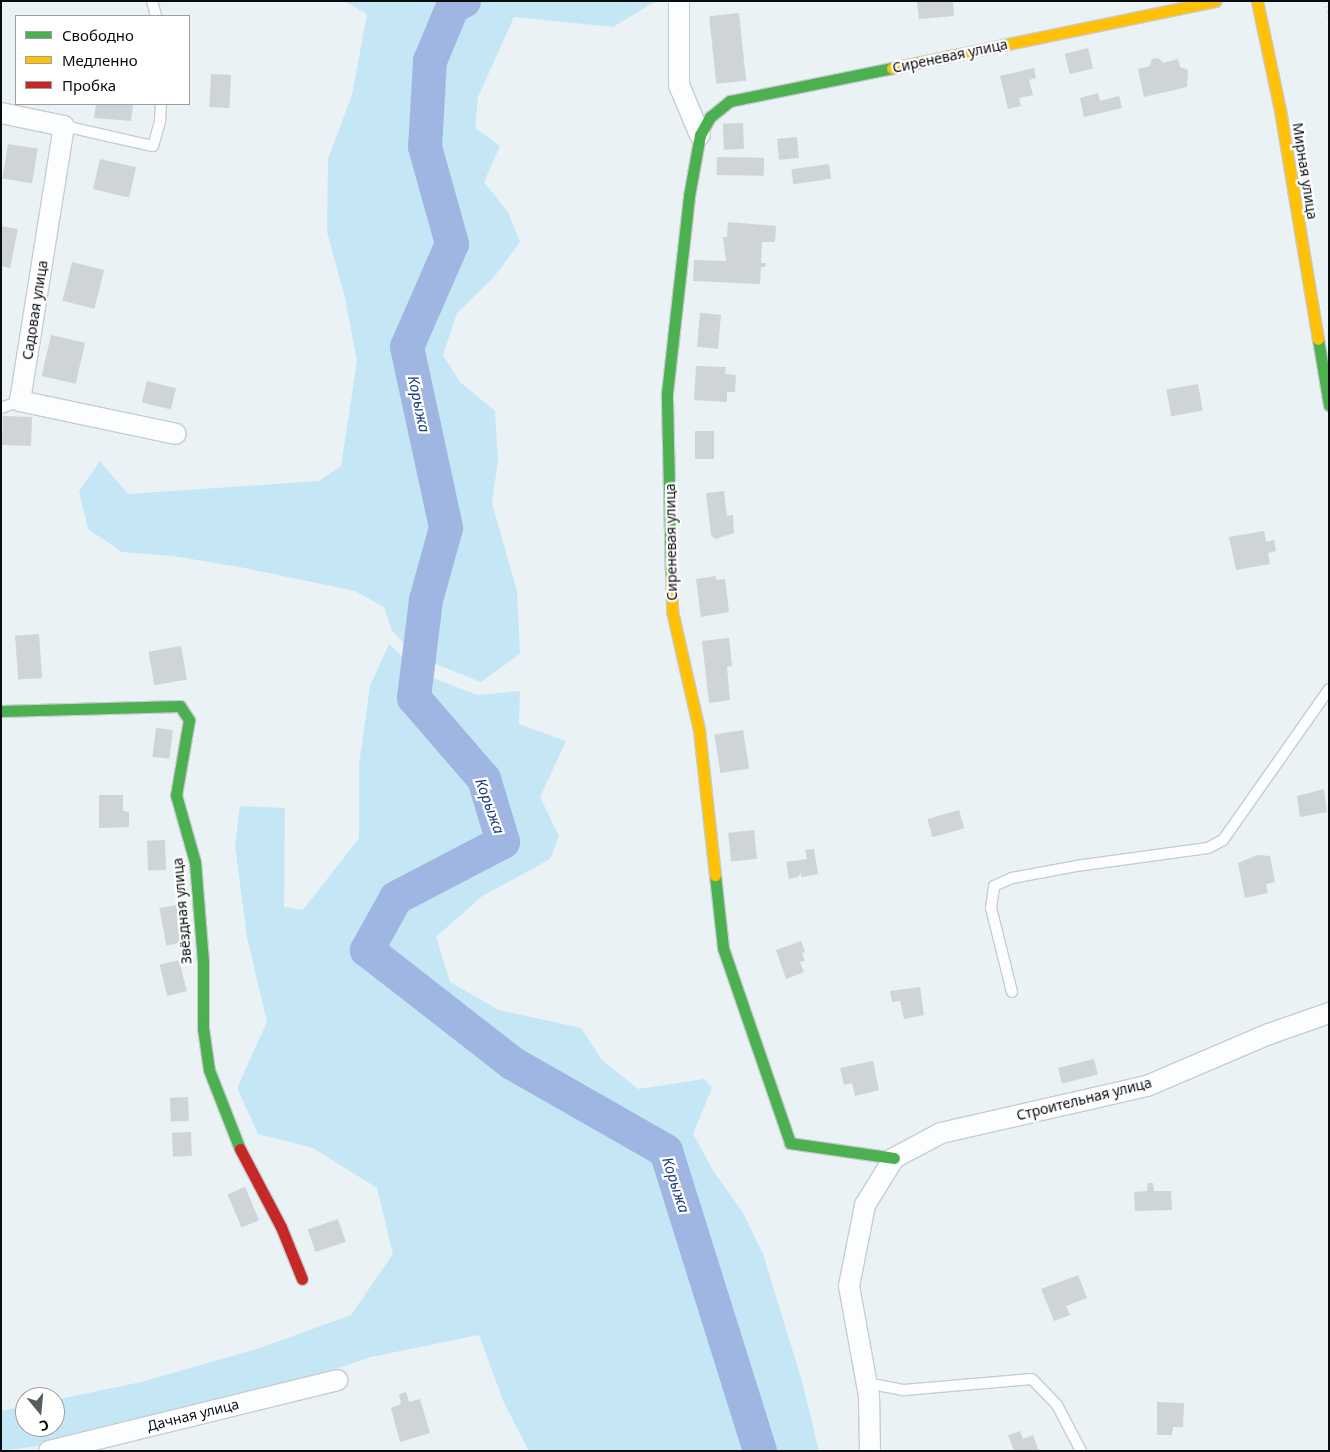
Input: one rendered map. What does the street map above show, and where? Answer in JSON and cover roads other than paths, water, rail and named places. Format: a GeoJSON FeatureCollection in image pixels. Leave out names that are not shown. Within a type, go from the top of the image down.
{"type":"FeatureCollection","features":[{"type":"Feature","properties":{"kind":"street"},"geometry":{"type":"LineString","coordinates":[[679,1],[679,85],[700,135]]}},
{"type":"Feature","properties":{"kind":"street","name":"Сиреневая улица"},"geometry":{"type":"LineString","coordinates":[[894,1158],[790,1143],[723,948],[699,730],[672,611],[667,393],[689,196],[700,135],[710,117],[730,101],[1215,1]]}},
{"type":"Feature","properties":{"kind":"street","name":"Мирная улица"},"geometry":{"type":"LineString","coordinates":[[1257,1],[1280,110],[1329,405]]}},
{"type":"Feature","properties":{"kind":"street"},"geometry":{"type":"LineString","coordinates":[[1,113],[64,126]]}},
{"type":"Feature","properties":{"kind":"street","name":"Садовая улица"},"geometry":{"type":"LineString","coordinates":[[20,400],[64,126]]}},
{"type":"Feature","properties":{"kind":"street"},"geometry":{"type":"LineString","coordinates":[[20,400],[176,434]]}},
{"type":"Feature","properties":{"kind":"street","name":"Звёздная улица"},"geometry":{"type":"LineString","coordinates":[[1,711],[180,706],[190,720],[176,795],[195,862],[203,961],[203,1028],[209,1070],[232,1134],[281,1227],[302,1279]]}},
{"type":"Feature","properties":{"kind":"street","name":"Строительная улица"},"geometry":{"type":"LineString","coordinates":[[894,1158],[941,1133],[1147,1086],[1269,1034],[1329,1013]]}},
{"type":"Feature","properties":{"kind":"street"},"geometry":{"type":"LineString","coordinates":[[870,1451],[867,1383],[849,1286],[865,1205],[894,1158]]}},
{"type":"Feature","properties":{"kind":"street","name":"Дачная улица"},"geometry":{"type":"LineString","coordinates":[[49,1451],[337,1380]]}},
{"type":"Feature","properties":{"kind":"lane"},"geometry":{"type":"LineString","coordinates":[[152,1],[156,15]]}},
{"type":"Feature","properties":{"kind":"lane"},"geometry":{"type":"LineString","coordinates":[[64,126],[152,146],[160,121],[161,105]]}},
{"type":"Feature","properties":{"kind":"lane"},"geometry":{"type":"LineString","coordinates":[[1,408],[20,400]]}},
{"type":"Feature","properties":{"kind":"lane"},"geometry":{"type":"LineString","coordinates":[[1012,992],[991,908],[994,886],[1012,878],[1076,866],[1208,848],[1223,840],[1329,689]]}},
{"type":"Feature","properties":{"kind":"lane"},"geometry":{"type":"LineString","coordinates":[[867,1383],[904,1390],[1032,1379],[1057,1405],[1082,1451]]}},
{"type":"Feature","properties":{"kind":"waterway","name":"Корыжа"},"geometry":{"type":"LineString","coordinates":[[464,1],[453,6],[430,61],[425,147],[452,244],[407,347],[446,528],[426,600],[414,698],[484,779],[503,842],[396,898],[367,950],[512,1063],[666,1151],[760,1451]]}}]}
